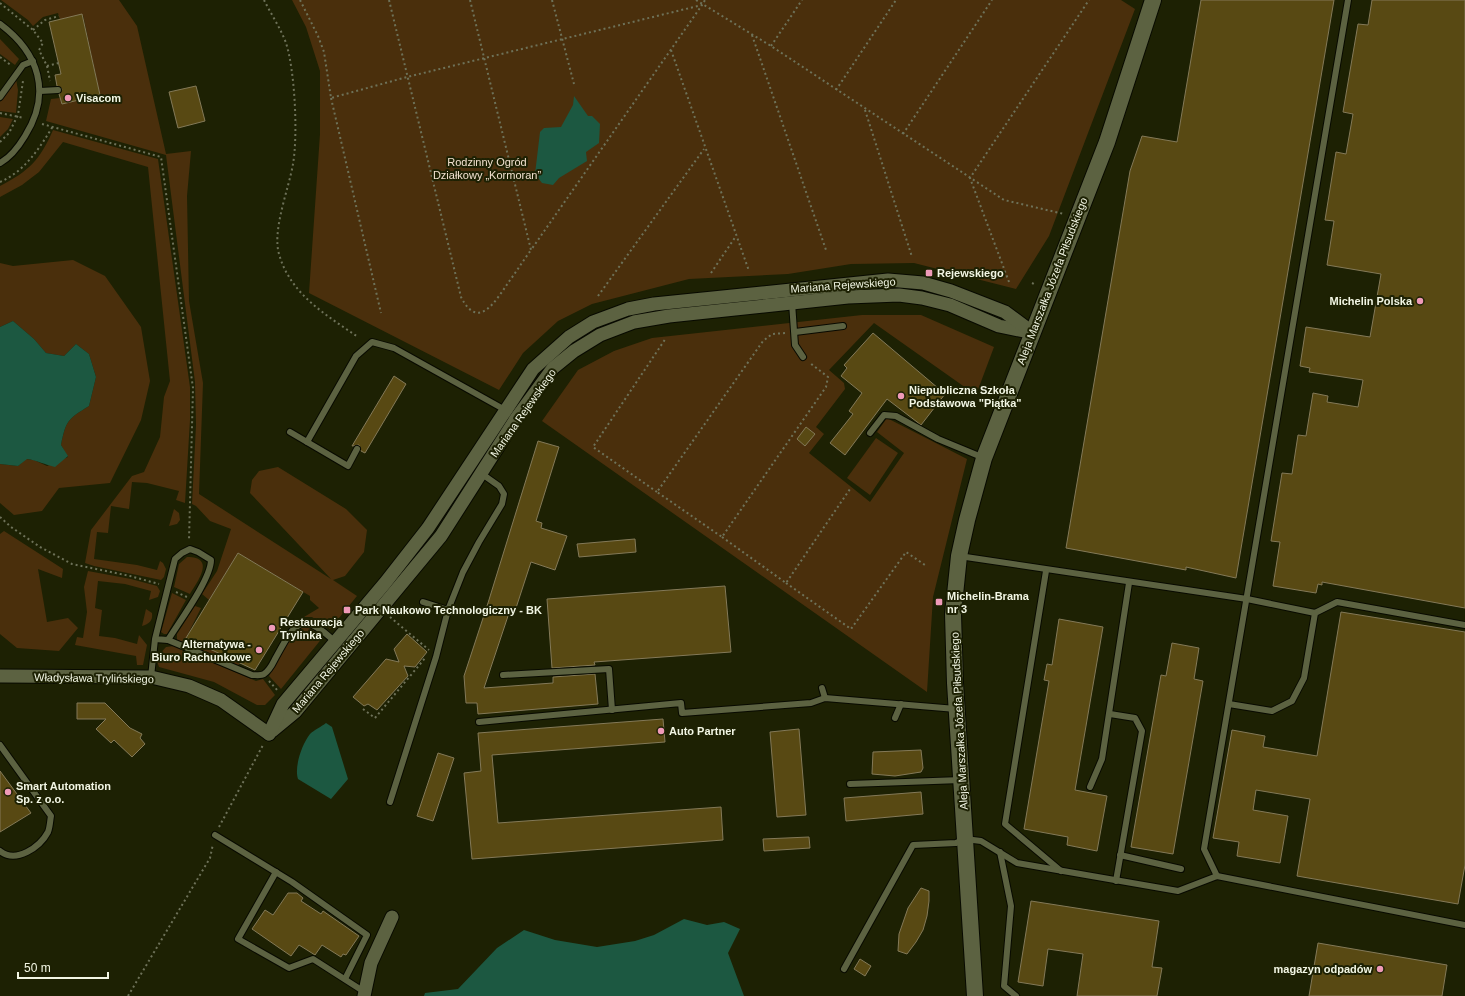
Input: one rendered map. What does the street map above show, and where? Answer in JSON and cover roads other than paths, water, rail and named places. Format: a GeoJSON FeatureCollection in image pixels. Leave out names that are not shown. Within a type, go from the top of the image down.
{"type":"FeatureCollection","features":[{"type":"Feature","properties":{"kind":"street","name":"Aleja Marszałka Józefa Piłsudskiego"},"geometry":{"type":"LineString","coordinates":[[975,996],[957,709],[953,614],[959,556],[984,458],[1107,142],[1153,0]]}},
{"type":"Feature","properties":{"kind":"street","name":"Mariana Rejewskiego"},"geometry":{"type":"LineString","coordinates":[[269,734],[283,704],[385,583],[428,528],[532,369],[569,337],[593,322],[628,309],[654,304],[888,280],[910,281],[940,287],[1005,312],[1032,332]]}},
{"type":"Feature","properties":{"kind":"street","name":"Mariana Rejewskiego"},"geometry":{"type":"LineString","coordinates":[[269,734],[295,712],[440,536],[482,474],[517,417],[553,368],[574,351],[600,335],[634,322],[669,316],[848,297],[899,295],[922,298],[950,305],[999,326],[1032,332]]}},
{"type":"Feature","properties":{"kind":"street","name":"Władysława Trylińskiego"},"geometry":{"type":"LineString","coordinates":[[0,676],[151,677],[189,686],[221,700],[269,734]]}},
{"type":"Feature","properties":{"kind":"street"},"geometry":{"type":"LineString","coordinates":[[363,994],[371,963],[392,917]]}},
{"type":"Feature","properties":{"kind":"lane"},"geometry":{"type":"LineString","coordinates":[[1217,876],[1204,849],[1348,0]]}},
{"type":"Feature","properties":{"kind":"lane"},"geometry":{"type":"LineString","coordinates":[[0,24],[26,48],[38,73],[40,91],[34,121],[17,148],[0,162]]}},
{"type":"Feature","properties":{"kind":"lane"},"geometry":{"type":"LineString","coordinates":[[0,97],[23,65],[33,61]]}},
{"type":"Feature","properties":{"kind":"lane"},"geometry":{"type":"LineString","coordinates":[[40,91],[58,90]]}},
{"type":"Feature","properties":{"kind":"lane"},"geometry":{"type":"LineString","coordinates":[[792,303],[795,345],[803,357]]}},
{"type":"Feature","properties":{"kind":"lane"},"geometry":{"type":"LineString","coordinates":[[795,332],[843,326]]}},
{"type":"Feature","properties":{"kind":"lane"},"geometry":{"type":"LineString","coordinates":[[307,442],[356,356],[372,342],[394,348],[517,417]]}},
{"type":"Feature","properties":{"kind":"lane"},"geometry":{"type":"LineString","coordinates":[[870,432],[884,416],[896,416],[938,439],[984,458]]}},
{"type":"Feature","properties":{"kind":"lane"},"geometry":{"type":"LineString","coordinates":[[290,432],[348,466],[357,449]]}},
{"type":"Feature","properties":{"kind":"lane"},"geometry":{"type":"LineString","coordinates":[[390,802],[436,657],[448,610],[463,572],[502,504],[504,494],[499,486],[482,474]]}},
{"type":"Feature","properties":{"kind":"lane"},"geometry":{"type":"LineString","coordinates":[[151,677],[155,639],[175,559],[182,552],[190,550],[198,552],[211,560],[211,569],[168,640]]}},
{"type":"Feature","properties":{"kind":"lane"},"geometry":{"type":"LineString","coordinates":[[959,556],[1129,583],[1247,599],[1315,613],[1337,602],[1465,625]]}},
{"type":"Feature","properties":{"kind":"lane"},"geometry":{"type":"LineString","coordinates":[[1046,570],[1005,824],[1062,871]]}},
{"type":"Feature","properties":{"kind":"lane"},"geometry":{"type":"LineString","coordinates":[[1090,787],[1102,759],[1129,583]]}},
{"type":"Feature","properties":{"kind":"lane"},"geometry":{"type":"LineString","coordinates":[[423,602],[448,610]]}},
{"type":"Feature","properties":{"kind":"lane"},"geometry":{"type":"LineString","coordinates":[[1229,704],[1272,711],[1292,701],[1304,678],[1315,613]]}},
{"type":"Feature","properties":{"kind":"lane"},"geometry":{"type":"LineString","coordinates":[[155,639],[168,640],[252,675],[263,675],[270,669],[292,628],[301,623],[312,623],[345,652]]}},
{"type":"Feature","properties":{"kind":"lane"},"geometry":{"type":"LineString","coordinates":[[503,675],[609,669],[612,710]]}},
{"type":"Feature","properties":{"kind":"lane"},"geometry":{"type":"LineString","coordinates":[[822,688],[826,698]]}},
{"type":"Feature","properties":{"kind":"lane"},"geometry":{"type":"LineString","coordinates":[[478,722],[681,703],[682,713],[811,703],[826,698],[957,709]]}},
{"type":"Feature","properties":{"kind":"lane"},"geometry":{"type":"LineString","coordinates":[[895,718],[901,704]]}},
{"type":"Feature","properties":{"kind":"lane"},"geometry":{"type":"LineString","coordinates":[[1110,714],[1135,718],[1142,731],[1116,880]]}},
{"type":"Feature","properties":{"kind":"lane"},"geometry":{"type":"LineString","coordinates":[[0,745],[50,816],[49,830],[43,840],[20,856],[6,856],[0,851]]}},
{"type":"Feature","properties":{"kind":"lane"},"geometry":{"type":"LineString","coordinates":[[850,784],[962,780]]}},
{"type":"Feature","properties":{"kind":"lane"},"geometry":{"type":"LineString","coordinates":[[215,835],[276,872],[367,935],[345,979]]}},
{"type":"Feature","properties":{"kind":"lane"},"geometry":{"type":"LineString","coordinates":[[844,969],[914,846],[956,843],[965,839],[981,841],[1017,863],[1178,891],[1217,876],[1465,925]]}},
{"type":"Feature","properties":{"kind":"lane"},"geometry":{"type":"LineString","coordinates":[[1000,852],[1011,906],[1004,986],[1016,996]]}},
{"type":"Feature","properties":{"kind":"lane"},"geometry":{"type":"LineString","coordinates":[[1120,855],[1181,869]]}},
{"type":"Feature","properties":{"kind":"lane"},"geometry":{"type":"LineString","coordinates":[[276,872],[238,939],[289,968],[313,959],[345,979],[363,994]]}},
{"type":"Feature","properties":{"kind":"place","name":"Visacom"},"geometry":{"type":"Point","coordinates":[68,98]}},
{"type":"Feature","properties":{"kind":"place","name":"Rejewskiego"},"geometry":{"type":"Point","coordinates":[929,273]}},
{"type":"Feature","properties":{"kind":"place","name":"Michelin Polska"},"geometry":{"type":"Point","coordinates":[1420,301]}},
{"type":"Feature","properties":{"kind":"place","name":"Niepubliczna Szkoła Podstawowa \"Piątka\""},"geometry":{"type":"Point","coordinates":[901,396]}},
{"type":"Feature","properties":{"kind":"place","name":"Michelin-Brama nr 3"},"geometry":{"type":"Point","coordinates":[939,602]}},
{"type":"Feature","properties":{"kind":"place","name":"Park Naukowo Technologiczny - BK"},"geometry":{"type":"Point","coordinates":[347,610]}},
{"type":"Feature","properties":{"kind":"place","name":"Restauracja Trylinka"},"geometry":{"type":"Point","coordinates":[272,628]}},
{"type":"Feature","properties":{"kind":"place","name":"Alternatywa - Biuro Rachunkowe"},"geometry":{"type":"Point","coordinates":[259,650]}},
{"type":"Feature","properties":{"kind":"place","name":"Auto Partner"},"geometry":{"type":"Point","coordinates":[661,731]}},
{"type":"Feature","properties":{"kind":"place","name":"Smart Automation Sp. z o.o."},"geometry":{"type":"Point","coordinates":[8,792]}},
{"type":"Feature","properties":{"kind":"place","name":"magazyn odpadów"},"geometry":{"type":"Point","coordinates":[1380,969]}},
{"type":"Feature","properties":{"kind":"park label","name":"Rodzinny Ogród Działkowy „Kormoran”"},"geometry":{"type":"Point","coordinates":[487,168]}}]}
